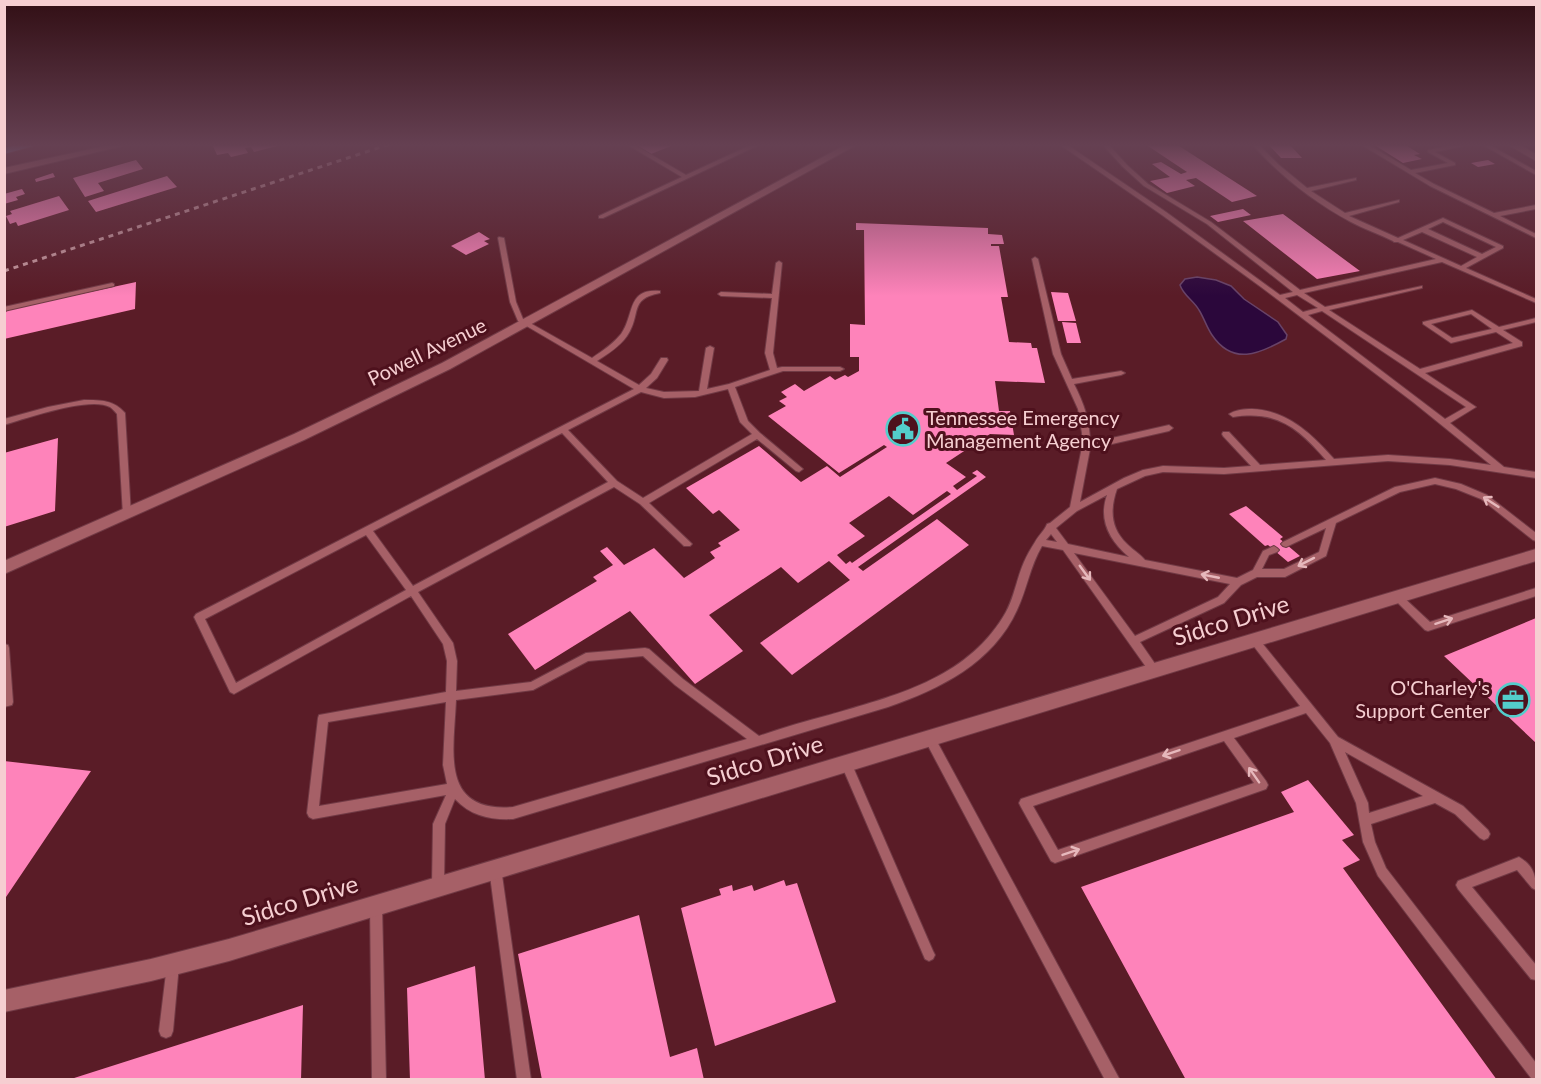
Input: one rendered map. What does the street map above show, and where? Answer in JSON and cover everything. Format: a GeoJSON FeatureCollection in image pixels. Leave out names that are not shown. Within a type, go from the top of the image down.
{"type":"FeatureCollection","features":[{"type":"Feature","properties":{"kind":"street","name":"Powell Avenue"},"geometry":{"type":"LineString","coordinates":[[4,568],[309,432],[525,324],[762,195]]}},
{"type":"Feature","properties":{"kind":"street","name":"Sidco Drive"},"geometry":{"type":"LineString","coordinates":[[4,1001],[174,964],[930,739],[1536,555]]}},
{"type":"Feature","properties":{"kind":"lane"},"geometry":{"type":"LineString","coordinates":[[602,217],[649,195]]}},
{"type":"Feature","properties":{"kind":"lane"},"geometry":{"type":"LineString","coordinates":[[1138,195],[1446,422],[1501,469]]}},
{"type":"Feature","properties":{"kind":"lane"},"geometry":{"type":"LineString","coordinates":[[1161,195],[1221,232],[1299,292],[1472,406],[1446,422]]}},
{"type":"Feature","properties":{"kind":"lane"},"geometry":{"type":"LineString","coordinates":[[1314,195],[1344,215],[1396,241],[1536,301]]}},
{"type":"Feature","properties":{"kind":"lane"},"geometry":{"type":"LineString","coordinates":[[1454,195],[1536,236]]}},
{"type":"Feature","properties":{"kind":"lane"},"geometry":{"type":"LineString","coordinates":[[1344,215],[1397,201]]}},
{"type":"Feature","properties":{"kind":"lane"},"geometry":{"type":"LineString","coordinates":[[1495,215],[1536,207]]}},
{"type":"Feature","properties":{"kind":"lane"},"geometry":{"type":"LineString","coordinates":[[1396,241],[1443,220],[1501,247],[1461,268]]}},
{"type":"Feature","properties":{"kind":"lane"},"geometry":{"type":"LineString","coordinates":[[1422,229],[1483,256]]}},
{"type":"Feature","properties":{"kind":"lane"},"geometry":{"type":"LineString","coordinates":[[1198,238],[1221,232]]}},
{"type":"Feature","properties":{"kind":"lane"},"geometry":{"type":"LineString","coordinates":[[501,238],[513,302],[518,316],[525,324],[640,389],[680,396],[731,386],[788,368],[840,369]]}},
{"type":"Feature","properties":{"kind":"lane"},"geometry":{"type":"LineString","coordinates":[[1035,259],[1057,354],[1082,409],[1086,447],[1074,509]]}},
{"type":"Feature","properties":{"kind":"lane"},"geometry":{"type":"LineString","coordinates":[[1279,297],[1442,260]]}},
{"type":"Feature","properties":{"kind":"lane"},"geometry":{"type":"LineString","coordinates":[[774,371],[769,353],[779,263]]}},
{"type":"Feature","properties":{"kind":"lane"},"geometry":{"type":"LineString","coordinates":[[4,309],[112,285]]}},
{"type":"Feature","properties":{"kind":"lane"},"geometry":{"type":"LineString","coordinates":[[1302,314],[1420,287]]}},
{"type":"Feature","properties":{"kind":"lane"},"geometry":{"type":"LineString","coordinates":[[591,362],[624,335],[637,300],[648,292],[658,292]]}},
{"type":"Feature","properties":{"kind":"lane"},"geometry":{"type":"LineString","coordinates":[[721,294],[775,296]]}},
{"type":"Feature","properties":{"kind":"lane"},"geometry":{"type":"LineString","coordinates":[[1419,372],[1519,344],[1498,330],[1472,312],[1425,323],[1451,341],[1498,330],[1536,320]]}},
{"type":"Feature","properties":{"kind":"lane"},"geometry":{"type":"LineString","coordinates":[[703,392],[710,348]]}},
{"type":"Feature","properties":{"kind":"lane"},"geometry":{"type":"LineString","coordinates":[[614,483],[234,689],[199,617],[640,389],[654,376],[664,360]]}},
{"type":"Feature","properties":{"kind":"lane"},"geometry":{"type":"LineString","coordinates":[[1069,382],[1121,373]]}},
{"type":"Feature","properties":{"kind":"lane"},"geometry":{"type":"LineString","coordinates":[[731,386],[744,422],[799,469]]}},
{"type":"Feature","properties":{"kind":"lane"},"geometry":{"type":"LineString","coordinates":[[4,422],[83,402],[105,402],[119,409],[127,515]]}},
{"type":"Feature","properties":{"kind":"lane"},"geometry":{"type":"LineString","coordinates":[[1233,414],[1254,412],[1282,418],[1313,440],[1332,462]]}},
{"type":"Feature","properties":{"kind":"lane"},"geometry":{"type":"LineString","coordinates":[[1086,447],[1169,428]]}},
{"type":"Feature","properties":{"kind":"lane"},"geometry":{"type":"LineString","coordinates":[[564,430],[614,483],[643,502],[687,544]]}},
{"type":"Feature","properties":{"kind":"lane"},"geometry":{"type":"LineString","coordinates":[[643,502],[758,435]]}},
{"type":"Feature","properties":{"kind":"lane"},"geometry":{"type":"LineString","coordinates":[[1227,435],[1258,469]]}},
{"type":"Feature","properties":{"kind":"lane"},"geometry":{"type":"LineString","coordinates":[[368,530],[447,643],[452,661],[448,765],[454,788],[467,805],[486,814],[513,813],[904,696],[959,670],[987,646],[1004,624],[1019,594],[1025,571],[1039,542],[1050,526],[1074,509],[1114,487],[1153,470],[1258,469],[1408,458],[1501,469],[1536,476]]}},
{"type":"Feature","properties":{"kind":"lane"},"geometry":{"type":"LineString","coordinates":[[1286,544],[1398,489],[1435,481],[1458,486],[1484,497],[1536,538]]}},
{"type":"Feature","properties":{"kind":"lane"},"geometry":{"type":"LineString","coordinates":[[1114,487],[1108,499],[1107,518],[1124,548],[1146,563]]}},
{"type":"Feature","properties":{"kind":"lane"},"geometry":{"type":"LineString","coordinates":[[1133,641],[1221,600],[1239,582],[1256,573],[1285,573],[1323,554],[1332,521]]}},
{"type":"Feature","properties":{"kind":"lane"},"geometry":{"type":"LineString","coordinates":[[1050,526],[1155,671]]}},
{"type":"Feature","properties":{"kind":"lane"},"geometry":{"type":"LineString","coordinates":[[1039,542],[1239,582]]}},
{"type":"Feature","properties":{"kind":"lane"},"geometry":{"type":"LineString","coordinates":[[1256,573],[1266,553],[1274,549]]}},
{"type":"Feature","properties":{"kind":"lane"},"geometry":{"type":"LineString","coordinates":[[1398,598],[1428,627],[1536,592]]}},
{"type":"Feature","properties":{"kind":"lane"},"geometry":{"type":"LineString","coordinates":[[1255,641],[1334,740],[1362,803],[1369,842],[1382,872],[1536,1073]]}},
{"type":"Feature","properties":{"kind":"lane"},"geometry":{"type":"LineString","coordinates":[[4,648],[8,702],[4,702]]}},
{"type":"Feature","properties":{"kind":"lane"},"geometry":{"type":"LineString","coordinates":[[454,788],[313,813],[323,718],[451,696],[532,686],[586,657],[645,652],[679,682],[758,741]]}},
{"type":"Feature","properties":{"kind":"lane"},"geometry":{"type":"LineString","coordinates":[[1226,735],[1262,786],[1055,857],[1025,802],[1226,735],[1308,708]]}},
{"type":"Feature","properties":{"kind":"lane"},"geometry":{"type":"LineString","coordinates":[[930,739],[1113,1080]]}},
{"type":"Feature","properties":{"kind":"lane"},"geometry":{"type":"LineString","coordinates":[[1334,740],[1459,810],[1484,834]]}},
{"type":"Feature","properties":{"kind":"lane"},"geometry":{"type":"LineString","coordinates":[[846,764],[929,955]]}},
{"type":"Feature","properties":{"kind":"lane"},"geometry":{"type":"LineString","coordinates":[[438,885],[439,824],[454,788]]}},
{"type":"Feature","properties":{"kind":"lane"},"geometry":{"type":"LineString","coordinates":[[1365,820],[1436,797]]}},
{"type":"Feature","properties":{"kind":"lane"},"geometry":{"type":"LineString","coordinates":[[1536,884],[1519,864],[1462,885],[1536,974]]}},
{"type":"Feature","properties":{"kind":"lane"},"geometry":{"type":"LineString","coordinates":[[495,868],[524,1080]]}},
{"type":"Feature","properties":{"kind":"lane"},"geometry":{"type":"LineString","coordinates":[[376,904],[379,1080]]}},
{"type":"Feature","properties":{"kind":"lane"},"geometry":{"type":"LineString","coordinates":[[166,1031],[174,964]]}},
{"type":"Feature","properties":{"kind":"shaded area"},"geometry":{"type":"Polygon","coordinates":[[[1197,277],[1216,280],[1231,286],[1244,299],[1278,322],[1287,335],[1286,339],[1266,349],[1247,354],[1229,351],[1220,345],[1197,307],[1181,289],[1180,285],[1185,279],[1197,277]]]}},
{"type":"Feature","properties":{"kind":"building"},"geometry":{"type":"Polygon","coordinates":[[[4,195],[23,195],[16,197],[18,200],[4,204],[4,195]]]}},
{"type":"Feature","properties":{"kind":"building"},"geometry":{"type":"Polygon","coordinates":[[[108,195],[152,195],[96,212],[88,201],[108,195]]]}},
{"type":"Feature","properties":{"kind":"building"},"geometry":{"type":"Polygon","coordinates":[[[1221,195],[1257,196],[1232,202],[1221,195]]]}},
{"type":"Feature","properties":{"kind":"building"},"geometry":{"type":"Polygon","coordinates":[[[59,196],[69,210],[18,226],[16,222],[10,224],[6,216],[12,214],[10,211],[59,196]]]}},
{"type":"Feature","properties":{"kind":"building"},"geometry":{"type":"Polygon","coordinates":[[[1243,209],[1251,215],[1218,222],[1210,216],[1243,209]]]}},
{"type":"Feature","properties":{"kind":"building"},"geometry":{"type":"Polygon","coordinates":[[[1283,214],[1360,271],[1317,279],[1243,221],[1283,214]]]}},
{"type":"Feature","properties":{"kind":"building"},"geometry":{"type":"Polygon","coordinates":[[[856,223],[988,228],[988,234],[1002,235],[1004,244],[991,244],[991,246],[999,246],[1008,297],[1001,297],[1009,342],[1031,343],[1032,348],[1037,348],[1045,383],[995,381],[999,411],[1010,411],[1014,435],[990,434],[946,463],[966,477],[953,486],[957,490],[977,476],[972,473],[977,470],[986,477],[858,567],[863,571],[937,519],[969,545],[792,675],[760,643],[850,580],[829,561],[798,583],[781,567],[709,615],[743,651],[695,684],[630,611],[535,670],[508,634],[597,581],[593,577],[613,565],[600,551],[607,547],[624,565],[654,548],[684,578],[715,558],[710,552],[721,546],[718,543],[740,530],[719,510],[713,514],[686,488],[759,446],[801,482],[827,466],[840,477],[887,447],[884,445],[839,473],[768,416],[786,406],[779,401],[787,397],[781,392],[795,384],[804,391],[830,376],[835,380],[859,371],[859,357],[850,357],[850,324],[865,325],[864,230],[856,230],[856,223]],[[947,491],[913,515],[889,496],[849,523],[865,536],[837,555],[846,564],[850,561],[852,563],[951,494],[947,491]]]}},
{"type":"Feature","properties":{"kind":"building"},"geometry":{"type":"Polygon","coordinates":[[[479,232],[490,239],[484,241],[489,244],[466,255],[451,246],[479,232]]]}},
{"type":"Feature","properties":{"kind":"building"},"geometry":{"type":"Polygon","coordinates":[[[136,282],[135,309],[4,339],[4,317],[7,310],[136,282]]]}},
{"type":"Feature","properties":{"kind":"building"},"geometry":{"type":"Polygon","coordinates":[[[1051,292],[1068,293],[1076,321],[1058,321],[1051,292]]]}},
{"type":"Feature","properties":{"kind":"building"},"geometry":{"type":"Polygon","coordinates":[[[1062,322],[1076,323],[1081,343],[1067,343],[1062,322]]]}},
{"type":"Feature","properties":{"kind":"building"},"geometry":{"type":"Polygon","coordinates":[[[58,438],[55,511],[4,527],[4,453],[58,438]]]}},
{"type":"Feature","properties":{"kind":"building"},"geometry":{"type":"Polygon","coordinates":[[[1246,506],[1283,537],[1280,539],[1300,556],[1288,562],[1268,545],[1265,546],[1229,514],[1246,506]]]}},
{"type":"Feature","properties":{"kind":"building","name":"O'Charley's Support Center"},"geometry":{"type":"Polygon","coordinates":[[[1536,618],[1536,743],[1444,656],[1536,618]]]}},
{"type":"Feature","properties":{"kind":"building"},"geometry":{"type":"Polygon","coordinates":[[[4,761],[91,771],[4,900],[4,761]]]}},
{"type":"Feature","properties":{"kind":"building"},"geometry":{"type":"Polygon","coordinates":[[[1308,780],[1354,835],[1342,840],[1360,860],[1343,868],[1497,1080],[1186,1080],[1081,887],[1294,812],[1281,792],[1308,780]]]}},
{"type":"Feature","properties":{"kind":"building"},"geometry":{"type":"Polygon","coordinates":[[[784,880],[786,886],[797,883],[836,1002],[715,1046],[681,908],[721,895],[719,889],[732,885],[733,891],[752,885],[754,891],[784,880]]]}},
{"type":"Feature","properties":{"kind":"building"},"geometry":{"type":"Polygon","coordinates":[[[639,915],[670,1057],[697,1048],[704,1080],[542,1080],[518,954],[639,915]]]}},
{"type":"Feature","properties":{"kind":"building"},"geometry":{"type":"Polygon","coordinates":[[[475,966],[485,1080],[410,1080],[407,988],[475,966]]]}},
{"type":"Feature","properties":{"kind":"building"},"geometry":{"type":"Polygon","coordinates":[[[303,1005],[301,1080],[71,1080],[71,1079],[303,1005]]]}},
{"type":"Feature","properties":{"kind":"railway"},"geometry":{"type":"LineString","coordinates":[[4,271],[236,195]]}},
{"type":"Feature","properties":{"kind":"place","name":"Tennessee Emergency Management Agency"},"geometry":{"type":"Point","coordinates":[903,429]}},
{"type":"Feature","properties":{"kind":"place","name":"O'Charley's Support Center"},"geometry":{"type":"Point","coordinates":[1513,700]}}]}
